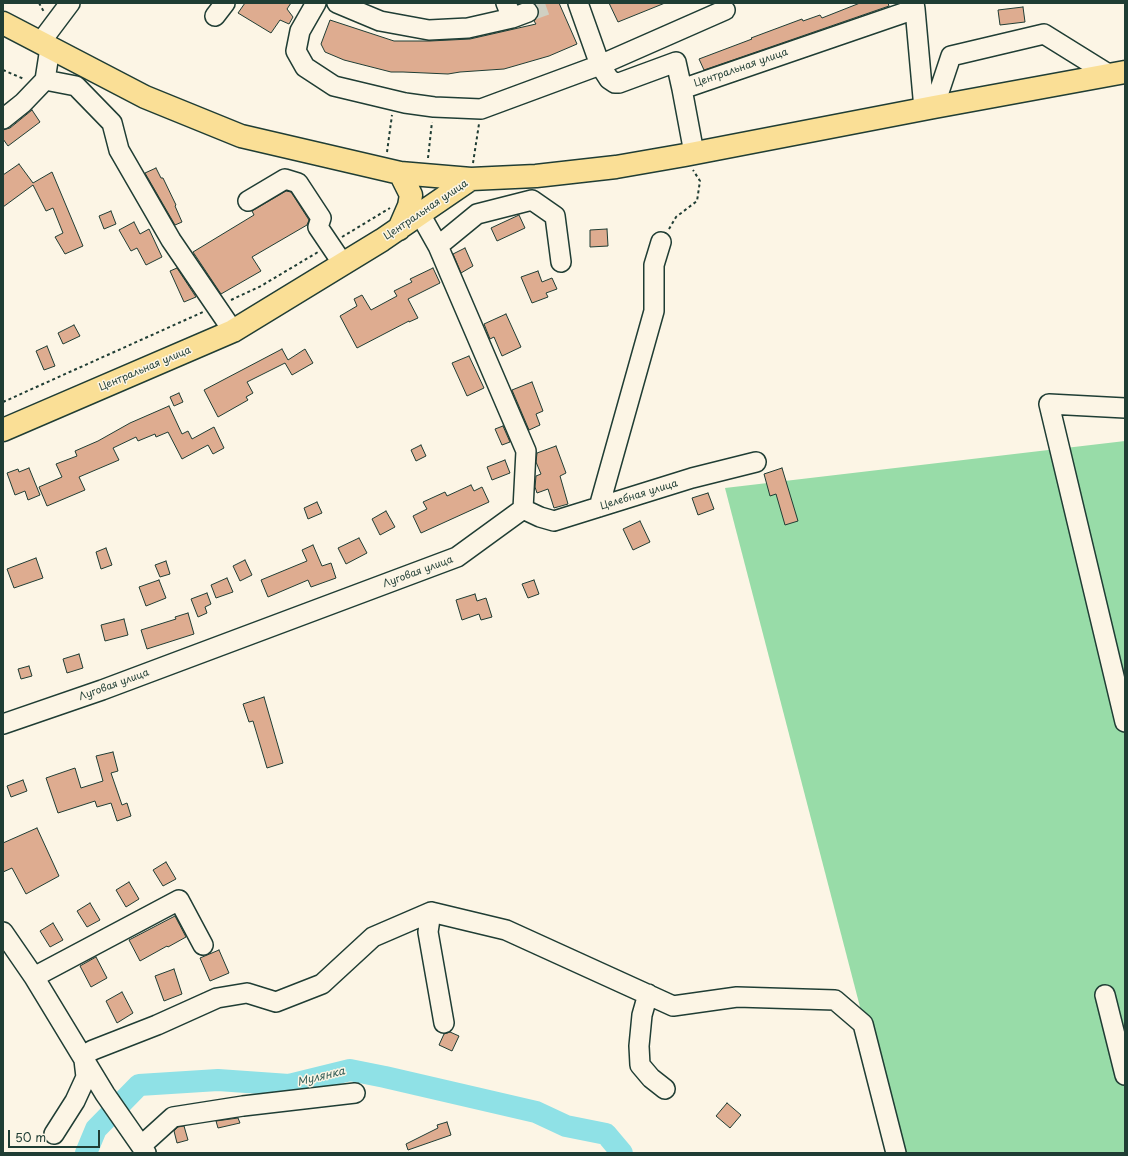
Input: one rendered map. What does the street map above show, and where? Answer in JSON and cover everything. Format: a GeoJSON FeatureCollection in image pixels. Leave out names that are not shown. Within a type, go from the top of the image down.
{"type":"FeatureCollection","features":[{"type":"Feature","properties":{"kind":"main road"},"geometry":{"type":"LineString","coordinates":[[3,23],[145,97],[241,136],[393,171],[426,176],[471,179],[536,176],[616,167],[1117,73]]}},
{"type":"Feature","properties":{"kind":"main road"},"geometry":{"type":"LineString","coordinates":[[393,171],[411,195],[409,206],[399,229]]}},
{"type":"Feature","properties":{"kind":"main road","name":"Центральная улица"},"geometry":{"type":"LineString","coordinates":[[3,430],[233,331],[399,229],[471,179]]}},
{"type":"Feature","properties":{"kind":"street"},"geometry":{"type":"LineString","coordinates":[[3,120],[23,103],[45,80],[45,46],[70,3]]}},
{"type":"Feature","properties":{"kind":"street"},"geometry":{"type":"LineString","coordinates":[[316,3],[300,31],[296,50],[305,67],[334,86],[393,101],[434,107],[481,109],[600,65],[725,10]]}},
{"type":"Feature","properties":{"kind":"street"},"geometry":{"type":"LineString","coordinates":[[337,3],[380,21],[429,30],[468,28],[515,11]]}},
{"type":"Feature","properties":{"kind":"street"},"geometry":{"type":"LineString","coordinates":[[578,3],[600,65]]}},
{"type":"Feature","properties":{"kind":"street"},"geometry":{"type":"LineString","coordinates":[[915,6],[929,108]]}},
{"type":"Feature","properties":{"kind":"street","name":"Центральная улица"},"geometry":{"type":"LineString","coordinates":[[600,65],[608,78],[617,83],[676,62],[682,89],[915,6]]}},
{"type":"Feature","properties":{"kind":"street"},"geometry":{"type":"LineString","coordinates":[[929,108],[951,56],[1044,34],[1117,73]]}},
{"type":"Feature","properties":{"kind":"street"},"geometry":{"type":"LineString","coordinates":[[45,80],[76,86],[112,123],[120,150],[164,226],[190,269],[233,331]]}},
{"type":"Feature","properties":{"kind":"street"},"geometry":{"type":"LineString","coordinates":[[682,89],[694,153]]}},
{"type":"Feature","properties":{"kind":"street"},"geometry":{"type":"LineString","coordinates":[[248,201],[285,179],[298,183],[320,218],[318,227],[343,264]]}},
{"type":"Feature","properties":{"kind":"street"},"geometry":{"type":"LineString","coordinates":[[438,246],[477,214],[532,200],[555,216],[561,262]]}},
{"type":"Feature","properties":{"kind":"street"},"geometry":{"type":"LineString","coordinates":[[420,214],[438,246],[526,451],[524,509]]}},
{"type":"Feature","properties":{"kind":"street"},"geometry":{"type":"LineString","coordinates":[[599,507],[654,311],[654,265],[661,242]]}},
{"type":"Feature","properties":{"kind":"street"},"geometry":{"type":"LineString","coordinates":[[1125,408],[1049,404],[1125,722]]}},
{"type":"Feature","properties":{"kind":"street","name":"Целебная улица"},"geometry":{"type":"LineString","coordinates":[[524,509],[540,517],[554,521],[692,478],[756,462]]}},
{"type":"Feature","properties":{"kind":"street","name":"Луговая улица"},"geometry":{"type":"LineString","coordinates":[[3,724],[102,690],[457,557],[524,509]]}},
{"type":"Feature","properties":{"kind":"street"},"geometry":{"type":"LineString","coordinates":[[34,978],[179,900],[203,945]]}},
{"type":"Feature","properties":{"kind":"street"},"geometry":{"type":"LineString","coordinates":[[431,912],[428,932],[444,1023]]}},
{"type":"Feature","properties":{"kind":"street"},"geometry":{"type":"LineString","coordinates":[[83,1058],[92,1050],[157,1026],[217,998],[247,993],[276,1002],[322,984],[373,937],[431,912],[506,930],[673,1006],[737,997],[835,1000],[863,1024],[896,1153]]}},
{"type":"Feature","properties":{"kind":"street"},"geometry":{"type":"LineString","coordinates":[[3,932],[34,978],[105,1094],[143,1150],[173,1117],[243,1106],[355,1093]]}},
{"type":"Feature","properties":{"kind":"street"},"geometry":{"type":"LineString","coordinates":[[648,994],[642,1015],[639,1046],[640,1066],[665,1088]]}},
{"type":"Feature","properties":{"kind":"street"},"geometry":{"type":"LineString","coordinates":[[1105,995],[1125,1076]]}},
{"type":"Feature","properties":{"kind":"street"},"geometry":{"type":"LineString","coordinates":[[54,1134],[75,1101],[86,1077],[83,1058]]}},
{"type":"Feature","properties":{"kind":"path"},"geometry":{"type":"LineString","coordinates":[[3,70],[25,79],[45,80]]}},
{"type":"Feature","properties":{"kind":"path"},"geometry":{"type":"LineString","coordinates":[[393,101],[393,171]]}},
{"type":"Feature","properties":{"kind":"path"},"geometry":{"type":"LineString","coordinates":[[426,176],[434,107]]}},
{"type":"Feature","properties":{"kind":"path","name":"Центральная улица"},"geometry":{"type":"LineString","coordinates":[[471,179],[481,109]]}},
{"type":"Feature","properties":{"kind":"path"},"geometry":{"type":"LineString","coordinates":[[661,242],[676,217],[697,201],[700,181]]}},
{"type":"Feature","properties":{"kind":"green space"},"geometry":{"type":"Polygon","coordinates":[[[1125,441],[1125,1153],[898,1153],[725,488],[1125,441]]]}},
{"type":"Feature","properties":{"kind":"building"},"geometry":{"type":"Polygon","coordinates":[[[245,3],[291,3],[287,9],[293,17],[289,24],[280,20],[271,33],[238,13],[245,3]]]}},
{"type":"Feature","properties":{"kind":"building"},"geometry":{"type":"Polygon","coordinates":[[[534,3],[559,3],[577,44],[549,56],[504,69],[448,74],[391,72],[344,60],[325,52],[321,44],[330,20],[394,41],[470,39],[536,24],[534,21],[539,14],[534,3]]]}},
{"type":"Feature","properties":{"kind":"building"},"geometry":{"type":"Polygon","coordinates":[[[609,3],[665,3],[618,22],[609,3]]]}},
{"type":"Feature","properties":{"kind":"building"},"geometry":{"type":"Polygon","coordinates":[[[860,3],[888,3],[889,6],[704,70],[699,59],[802,19],[803,21],[820,15],[822,18],[860,3]]]}},
{"type":"Feature","properties":{"kind":"building"},"geometry":{"type":"Polygon","coordinates":[[[1023,7],[1025,22],[1000,25],[998,10],[1023,7]]]}},
{"type":"Feature","properties":{"kind":"building"},"geometry":{"type":"Polygon","coordinates":[[[32,110],[40,122],[8,146],[3,139],[3,130],[10,128],[32,110]]]}},
{"type":"Feature","properties":{"kind":"building"},"geometry":{"type":"Polygon","coordinates":[[[19,164],[33,183],[52,172],[83,246],[65,254],[55,237],[63,233],[53,208],[46,211],[33,185],[3,207],[3,175],[19,164]]]}},
{"type":"Feature","properties":{"kind":"building"},"geometry":{"type":"Polygon","coordinates":[[[156,168],[161,178],[163,178],[176,205],[175,206],[182,222],[175,225],[145,173],[156,168]]]}},
{"type":"Feature","properties":{"kind":"building"},"geometry":{"type":"Polygon","coordinates":[[[286,191],[291,192],[309,220],[307,225],[252,257],[261,271],[221,294],[193,252],[254,215],[252,211],[286,191]]]}},
{"type":"Feature","properties":{"kind":"building"},"geometry":{"type":"Polygon","coordinates":[[[111,211],[116,224],[104,229],[99,216],[111,211]]]}},
{"type":"Feature","properties":{"kind":"building"},"geometry":{"type":"Polygon","coordinates":[[[519,215],[525,228],[497,241],[491,228],[519,215]]]}},
{"type":"Feature","properties":{"kind":"building"},"geometry":{"type":"Polygon","coordinates":[[[134,222],[140,234],[149,229],[162,257],[146,265],[137,248],[131,251],[119,230],[134,222]]]}},
{"type":"Feature","properties":{"kind":"building"},"geometry":{"type":"Polygon","coordinates":[[[607,229],[608,246],[590,247],[590,230],[607,229]]]}},
{"type":"Feature","properties":{"kind":"building"},"geometry":{"type":"Polygon","coordinates":[[[465,248],[473,266],[461,273],[453,254],[465,248]]]}},
{"type":"Feature","properties":{"kind":"building"},"geometry":{"type":"Polygon","coordinates":[[[177,268],[196,297],[184,302],[170,271],[177,268]]]}},
{"type":"Feature","properties":{"kind":"building"},"geometry":{"type":"Polygon","coordinates":[[[433,268],[440,283],[408,299],[418,318],[409,321],[357,348],[340,316],[357,306],[354,299],[362,295],[371,310],[397,296],[394,291],[412,282],[410,279],[433,268]]]}},
{"type":"Feature","properties":{"kind":"building"},"geometry":{"type":"Polygon","coordinates":[[[538,271],[542,282],[552,278],[557,289],[546,293],[548,297],[532,303],[521,277],[538,271]]]}},
{"type":"Feature","properties":{"kind":"building"},"geometry":{"type":"Polygon","coordinates":[[[506,314],[521,347],[502,356],[494,337],[490,339],[484,324],[506,314]]]}},
{"type":"Feature","properties":{"kind":"building"},"geometry":{"type":"Polygon","coordinates":[[[74,325],[80,336],[63,344],[58,333],[74,325]]]}},
{"type":"Feature","properties":{"kind":"building"},"geometry":{"type":"Polygon","coordinates":[[[47,346],[55,366],[44,370],[36,351],[47,346]]]}},
{"type":"Feature","properties":{"kind":"building"},"geometry":{"type":"Polygon","coordinates":[[[282,349],[288,360],[305,349],[313,363],[292,375],[285,363],[247,382],[253,393],[246,397],[248,400],[218,417],[204,390],[282,349]]]}},
{"type":"Feature","properties":{"kind":"building"},"geometry":{"type":"Polygon","coordinates":[[[469,356],[484,388],[467,396],[452,363],[469,356]]]}},
{"type":"Feature","properties":{"kind":"building"},"geometry":{"type":"Polygon","coordinates":[[[532,382],[543,411],[536,414],[540,425],[529,430],[512,390],[532,382]]]}},
{"type":"Feature","properties":{"kind":"building"},"geometry":{"type":"Polygon","coordinates":[[[179,393],[183,402],[174,406],[170,397],[179,393]]]}},
{"type":"Feature","properties":{"kind":"building"},"geometry":{"type":"Polygon","coordinates":[[[169,406],[182,434],[188,431],[192,439],[214,427],[224,448],[213,454],[208,445],[182,459],[168,432],[156,437],[155,434],[138,441],[136,437],[113,448],[119,460],[79,477],[85,490],[47,506],[39,487],[62,477],[56,464],[77,456],[75,451],[98,441],[130,423],[169,406]]]}},
{"type":"Feature","properties":{"kind":"building"},"geometry":{"type":"Polygon","coordinates":[[[503,426],[510,442],[502,445],[495,429],[503,426]]]}},
{"type":"Feature","properties":{"kind":"building"},"geometry":{"type":"Polygon","coordinates":[[[421,445],[426,456],[416,461],[411,450],[421,445]]]}},
{"type":"Feature","properties":{"kind":"building"},"geometry":{"type":"Polygon","coordinates":[[[556,446],[566,473],[560,476],[568,504],[554,508],[548,489],[537,493],[535,487],[536,476],[541,474],[536,462],[537,453],[556,446]]]}},
{"type":"Feature","properties":{"kind":"building"},"geometry":{"type":"Polygon","coordinates":[[[505,460],[510,473],[492,480],[487,467],[505,460]]]}},
{"type":"Feature","properties":{"kind":"building"},"geometry":{"type":"Polygon","coordinates":[[[29,468],[40,495],[28,500],[25,491],[15,495],[7,473],[18,469],[19,472],[29,468]]]}},
{"type":"Feature","properties":{"kind":"building"},"geometry":{"type":"Polygon","coordinates":[[[782,468],[798,521],[785,525],[776,494],[770,496],[764,474],[782,468]]]}},
{"type":"Feature","properties":{"kind":"building"},"geometry":{"type":"Polygon","coordinates":[[[471,485],[474,491],[482,487],[489,502],[421,533],[413,516],[427,509],[423,502],[445,492],[447,496],[471,485]]]}},
{"type":"Feature","properties":{"kind":"building"},"geometry":{"type":"Polygon","coordinates":[[[708,493],[714,509],[698,515],[692,498],[708,493]]]}},
{"type":"Feature","properties":{"kind":"building"},"geometry":{"type":"Polygon","coordinates":[[[317,502],[322,513],[308,519],[304,508],[317,502]]]}},
{"type":"Feature","properties":{"kind":"building"},"geometry":{"type":"Polygon","coordinates":[[[386,511],[395,527],[380,535],[372,519],[386,511]]]}},
{"type":"Feature","properties":{"kind":"building"},"geometry":{"type":"Polygon","coordinates":[[[640,521],[650,542],[633,550],[623,529],[640,521]]]}},
{"type":"Feature","properties":{"kind":"building"},"geometry":{"type":"Polygon","coordinates":[[[359,538],[367,553],[346,564],[338,548],[359,538]]]}},
{"type":"Feature","properties":{"kind":"building"},"geometry":{"type":"Polygon","coordinates":[[[313,545],[322,566],[331,563],[336,578],[311,587],[308,580],[268,597],[261,580],[307,561],[302,550],[313,545]]]}},
{"type":"Feature","properties":{"kind":"building"},"geometry":{"type":"Polygon","coordinates":[[[106,548],[112,565],[101,569],[96,552],[106,548]]]}},
{"type":"Feature","properties":{"kind":"building"},"geometry":{"type":"Polygon","coordinates":[[[36,558],[43,578],[14,588],[7,569],[36,558]]]}},
{"type":"Feature","properties":{"kind":"building"},"geometry":{"type":"Polygon","coordinates":[[[245,560],[252,575],[240,581],[233,566],[245,560]]]}},
{"type":"Feature","properties":{"kind":"building"},"geometry":{"type":"Polygon","coordinates":[[[166,561],[170,574],[160,577],[155,565],[166,561]]]}},
{"type":"Feature","properties":{"kind":"building"},"geometry":{"type":"Polygon","coordinates":[[[227,578],[233,592],[216,598],[211,585],[227,578]]]}},
{"type":"Feature","properties":{"kind":"building"},"geometry":{"type":"Polygon","coordinates":[[[159,580],[166,598],[146,606],[139,587],[159,580]]]}},
{"type":"Feature","properties":{"kind":"building"},"geometry":{"type":"Polygon","coordinates":[[[534,580],[539,594],[528,598],[522,584],[534,580]]]}},
{"type":"Feature","properties":{"kind":"building"},"geometry":{"type":"Polygon","coordinates":[[[207,593],[211,604],[205,607],[207,613],[198,617],[191,599],[207,593]]]}},
{"type":"Feature","properties":{"kind":"building"},"geometry":{"type":"Polygon","coordinates":[[[475,594],[477,601],[486,598],[492,617],[481,620],[479,614],[462,620],[456,600],[475,594]]]}},
{"type":"Feature","properties":{"kind":"building"},"geometry":{"type":"Polygon","coordinates":[[[188,613],[194,634],[147,649],[141,630],[176,619],[175,617],[188,613]]]}},
{"type":"Feature","properties":{"kind":"building"},"geometry":{"type":"Polygon","coordinates":[[[124,619],[128,635],[105,641],[101,625],[124,619]]]}},
{"type":"Feature","properties":{"kind":"building"},"geometry":{"type":"Polygon","coordinates":[[[79,654],[83,668],[67,673],[63,659],[79,654]]]}},
{"type":"Feature","properties":{"kind":"building"},"geometry":{"type":"Polygon","coordinates":[[[29,666],[32,676],[21,679],[18,669],[29,666]]]}},
{"type":"Feature","properties":{"kind":"building"},"geometry":{"type":"Polygon","coordinates":[[[264,697],[283,763],[267,768],[253,721],[249,722],[243,704],[264,697]]]}},
{"type":"Feature","properties":{"kind":"building"},"geometry":{"type":"Polygon","coordinates":[[[113,752],[118,771],[111,773],[122,805],[127,803],[131,816],[117,821],[111,803],[97,807],[95,801],[58,813],[46,778],[75,768],[81,788],[103,781],[96,756],[113,752]]]}},
{"type":"Feature","properties":{"kind":"building"},"geometry":{"type":"Polygon","coordinates":[[[23,780],[27,791],[11,797],[7,786],[23,780]]]}},
{"type":"Feature","properties":{"kind":"building"},"geometry":{"type":"Polygon","coordinates":[[[37,828],[59,876],[26,894],[12,868],[3,872],[3,843],[37,828]]]}},
{"type":"Feature","properties":{"kind":"building"},"geometry":{"type":"Polygon","coordinates":[[[166,862],[176,879],[163,886],[153,870],[166,862]]]}},
{"type":"Feature","properties":{"kind":"building"},"geometry":{"type":"Polygon","coordinates":[[[129,882],[139,899],[126,907],[116,890],[129,882]]]}},
{"type":"Feature","properties":{"kind":"building"},"geometry":{"type":"Polygon","coordinates":[[[90,903],[100,920],[87,927],[77,911],[90,903]]]}},
{"type":"Feature","properties":{"kind":"building"},"geometry":{"type":"Polygon","coordinates":[[[175,916],[186,937],[140,961],[129,940],[175,916]]]}},
{"type":"Feature","properties":{"kind":"building"},"geometry":{"type":"Polygon","coordinates":[[[53,923],[63,940],[50,947],[40,931],[53,923]]]}},
{"type":"Feature","properties":{"kind":"building"},"geometry":{"type":"Polygon","coordinates":[[[219,950],[229,973],[210,981],[200,958],[219,950]]]}},
{"type":"Feature","properties":{"kind":"building"},"geometry":{"type":"Polygon","coordinates":[[[96,957],[107,978],[91,987],[80,966],[96,957]]]}},
{"type":"Feature","properties":{"kind":"building"},"geometry":{"type":"Polygon","coordinates":[[[174,969],[182,994],[164,1001],[155,976],[174,969]]]}},
{"type":"Feature","properties":{"kind":"building"},"geometry":{"type":"Polygon","coordinates":[[[122,992],[133,1013],[117,1023],[106,1001],[122,992]]]}},
{"type":"Feature","properties":{"kind":"building"},"geometry":{"type":"Polygon","coordinates":[[[450,1032],[459,1036],[452,1051],[439,1045],[444,1034],[450,1032]]]}},
{"type":"Feature","properties":{"kind":"building"},"geometry":{"type":"Polygon","coordinates":[[[727,1103],[741,1115],[730,1128],[716,1116],[727,1103]]]}},
{"type":"Feature","properties":{"kind":"building"},"geometry":{"type":"Polygon","coordinates":[[[238,1118],[240,1123],[218,1128],[216,1121],[238,1118]]]}},
{"type":"Feature","properties":{"kind":"building"},"geometry":{"type":"Polygon","coordinates":[[[447,1122],[451,1135],[408,1150],[406,1144],[438,1128],[437,1125],[447,1122]]]}},
{"type":"Feature","properties":{"kind":"building"},"geometry":{"type":"Polygon","coordinates":[[[184,1126],[188,1140],[177,1143],[174,1131],[178,1127],[184,1126]]]}},
{"type":"Feature","properties":{"kind":"waterway","name":"Мулянка"},"geometry":{"type":"LineString","coordinates":[[86,1153],[96,1129],[139,1085],[218,1080],[289,1085],[350,1070],[536,1112],[566,1126],[606,1134],[622,1153]]}},
{"type":"Feature","properties":{"kind":"tunnel"},"geometry":{"type":"LineString","coordinates":[[528,12],[553,3]]}}]}
